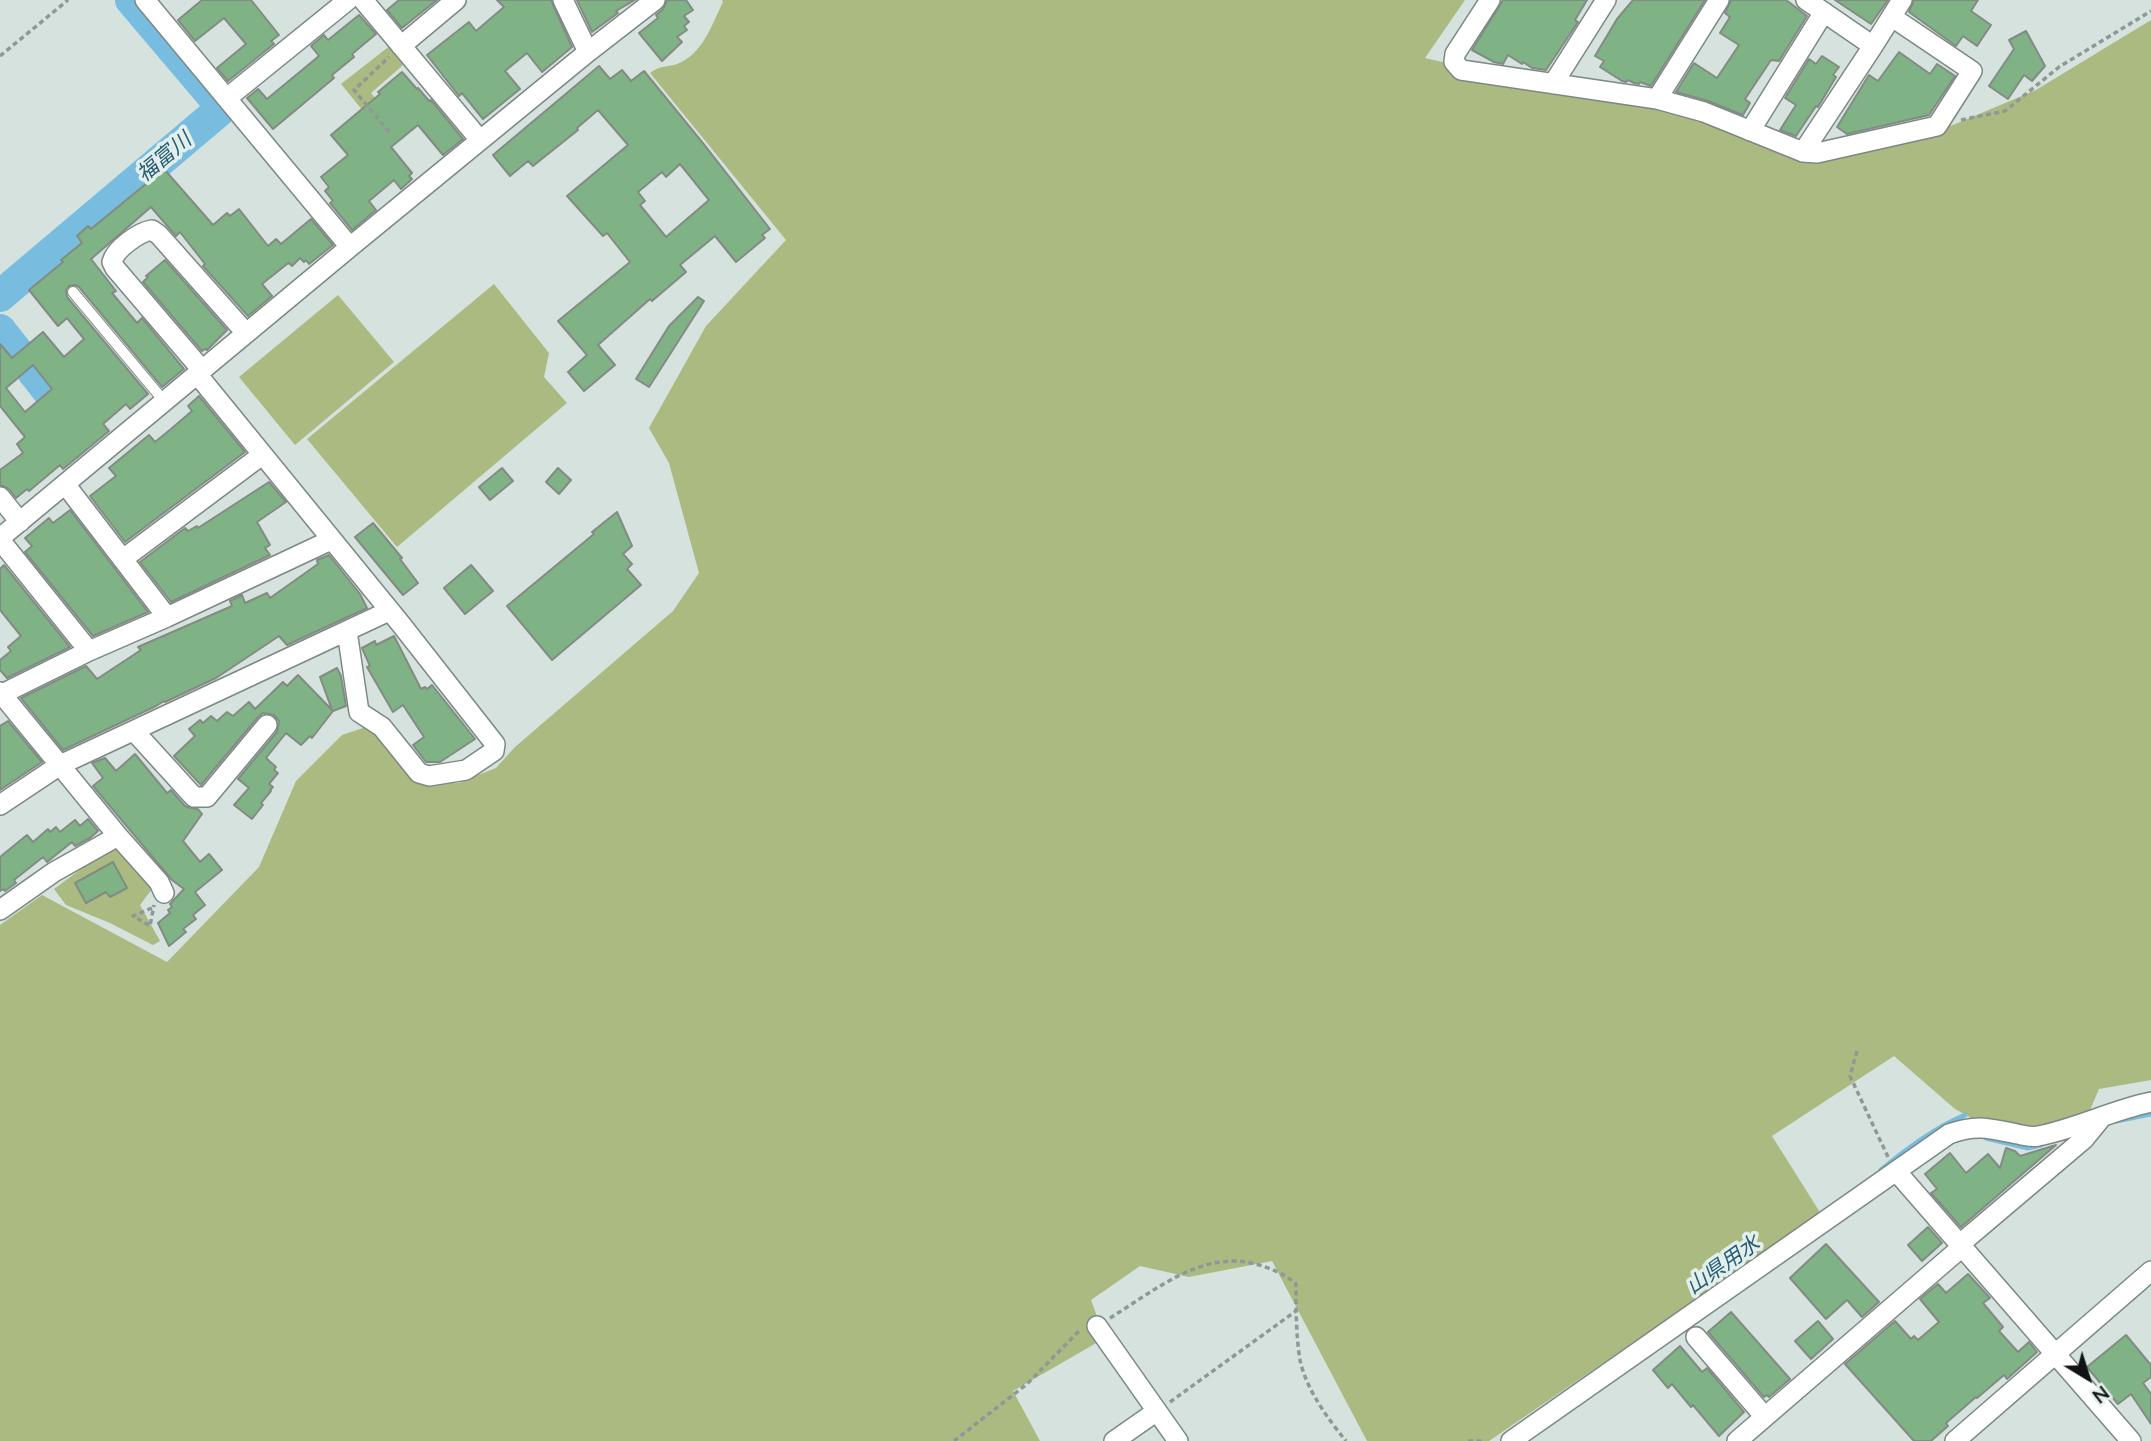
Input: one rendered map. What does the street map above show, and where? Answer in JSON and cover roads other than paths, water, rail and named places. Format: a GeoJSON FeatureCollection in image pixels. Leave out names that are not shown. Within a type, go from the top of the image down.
{"type":"FeatureCollection","features":[{"type":"Feature","properties":{"kind":"street"},"geometry":{"type":"LineString","coordinates":[[145,0],[350,247]]}},
{"type":"Feature","properties":{"kind":"street"},"geometry":{"type":"LineString","coordinates":[[228,98],[348,0]]}},
{"type":"Feature","properties":{"kind":"street"},"geometry":{"type":"LineString","coordinates":[[363,0],[480,140]]}},
{"type":"Feature","properties":{"kind":"street"},"geometry":{"type":"LineString","coordinates":[[401,46],[456,0]]}},
{"type":"Feature","properties":{"kind":"street"},"geometry":{"type":"LineString","coordinates":[[563,0],[588,52]]}},
{"type":"Feature","properties":{"kind":"street"},"geometry":{"type":"LineString","coordinates":[[89,651],[0,539],[480,140],[655,0]]}},
{"type":"Feature","properties":{"kind":"street"},"geometry":{"type":"LineString","coordinates":[[1490,0],[1455,54],[1454,62],[1461,70],[1657,99],[1704,112],[1803,152],[1816,153],[1937,126],[1972,71],[1897,8],[1803,152]]}},
{"type":"Feature","properties":{"kind":"street"},"geometry":{"type":"LineString","coordinates":[[1553,84],[1606,0]]}},
{"type":"Feature","properties":{"kind":"street"},"geometry":{"type":"LineString","coordinates":[[1657,99],[1719,0]]}},
{"type":"Feature","properties":{"kind":"street"},"geometry":{"type":"LineString","coordinates":[[1806,0],[1873,46]]}},
{"type":"Feature","properties":{"kind":"street"},"geometry":{"type":"LineString","coordinates":[[1750,131],[1824,12]]}},
{"type":"Feature","properties":{"kind":"street"},"geometry":{"type":"LineString","coordinates":[[246,333],[152,230],[144,231],[114,255],[112,262],[115,268],[495,744],[494,751],[466,770],[429,776],[419,773],[382,727],[359,712],[347,631]]}},
{"type":"Feature","properties":{"kind":"street"},"geometry":{"type":"LineString","coordinates":[[123,559],[262,454]]}},
{"type":"Feature","properties":{"kind":"street"},"geometry":{"type":"LineString","coordinates":[[65,484],[167,617]]}},
{"type":"Feature","properties":{"kind":"street"},"geometry":{"type":"LineString","coordinates":[[0,496],[20,522]]}},
{"type":"Feature","properties":{"kind":"street"},"geometry":{"type":"LineString","coordinates":[[158,900],[159,882],[1,694],[331,540]]}},
{"type":"Feature","properties":{"kind":"street"},"geometry":{"type":"LineString","coordinates":[[0,805],[61,765],[389,611]]}},
{"type":"Feature","properties":{"kind":"street"},"geometry":{"type":"LineString","coordinates":[[134,731],[194,797],[207,797],[267,725]]}},
{"type":"Feature","properties":{"kind":"street"},"geometry":{"type":"LineString","coordinates":[[0,909],[54,872],[118,836]]}},
{"type":"Feature","properties":{"kind":"street"},"geometry":{"type":"LineString","coordinates":[[1511,1441],[1892,1165],[1949,1134],[1981,1126],[2035,1138],[2129,1106],[2151,1102]]}},
{"type":"Feature","properties":{"kind":"street"},"geometry":{"type":"LineString","coordinates":[[1737,1441],[2084,1139],[2102,1117]]}},
{"type":"Feature","properties":{"kind":"street"},"geometry":{"type":"LineString","coordinates":[[1892,1165],[2131,1441]]}},
{"type":"Feature","properties":{"kind":"street"},"geometry":{"type":"LineString","coordinates":[[1955,1441],[2151,1271]]}},
{"type":"Feature","properties":{"kind":"street"},"geometry":{"type":"LineString","coordinates":[[1097,1326],[1178,1441]]}},
{"type":"Feature","properties":{"kind":"street"},"geometry":{"type":"LineString","coordinates":[[1696,1337],[1765,1417]]}},
{"type":"Feature","properties":{"kind":"street"},"geometry":{"type":"LineString","coordinates":[[1114,1441],[1157,1411]]}},
{"type":"Feature","properties":{"kind":"lane"},"geometry":{"type":"LineString","coordinates":[[73,292],[164,401]]}},
{"type":"Feature","properties":{"kind":"waterway","name":"福富川"},"geometry":{"type":"LineString","coordinates":[[0,296],[219,111],[220,105],[131,0]]}},
{"type":"Feature","properties":{"kind":"waterway","name":"福富川"},"geometry":{"type":"LineString","coordinates":[[0,330],[75,425]]}},
{"type":"Feature","properties":{"kind":"waterway","name":"山県用水"},"geometry":{"type":"LineString","coordinates":[[2116,1121],[2151,1114]]}},
{"type":"Feature","properties":{"kind":"waterway","name":"山県用水"},"geometry":{"type":"LineString","coordinates":[[1881,1170],[1942,1126],[1965,1115]]}},
{"type":"Feature","properties":{"kind":"waterway","name":"山県用水"},"geometry":{"type":"LineString","coordinates":[[1986,1138],[2028,1148],[2041,1145]]}}]}
